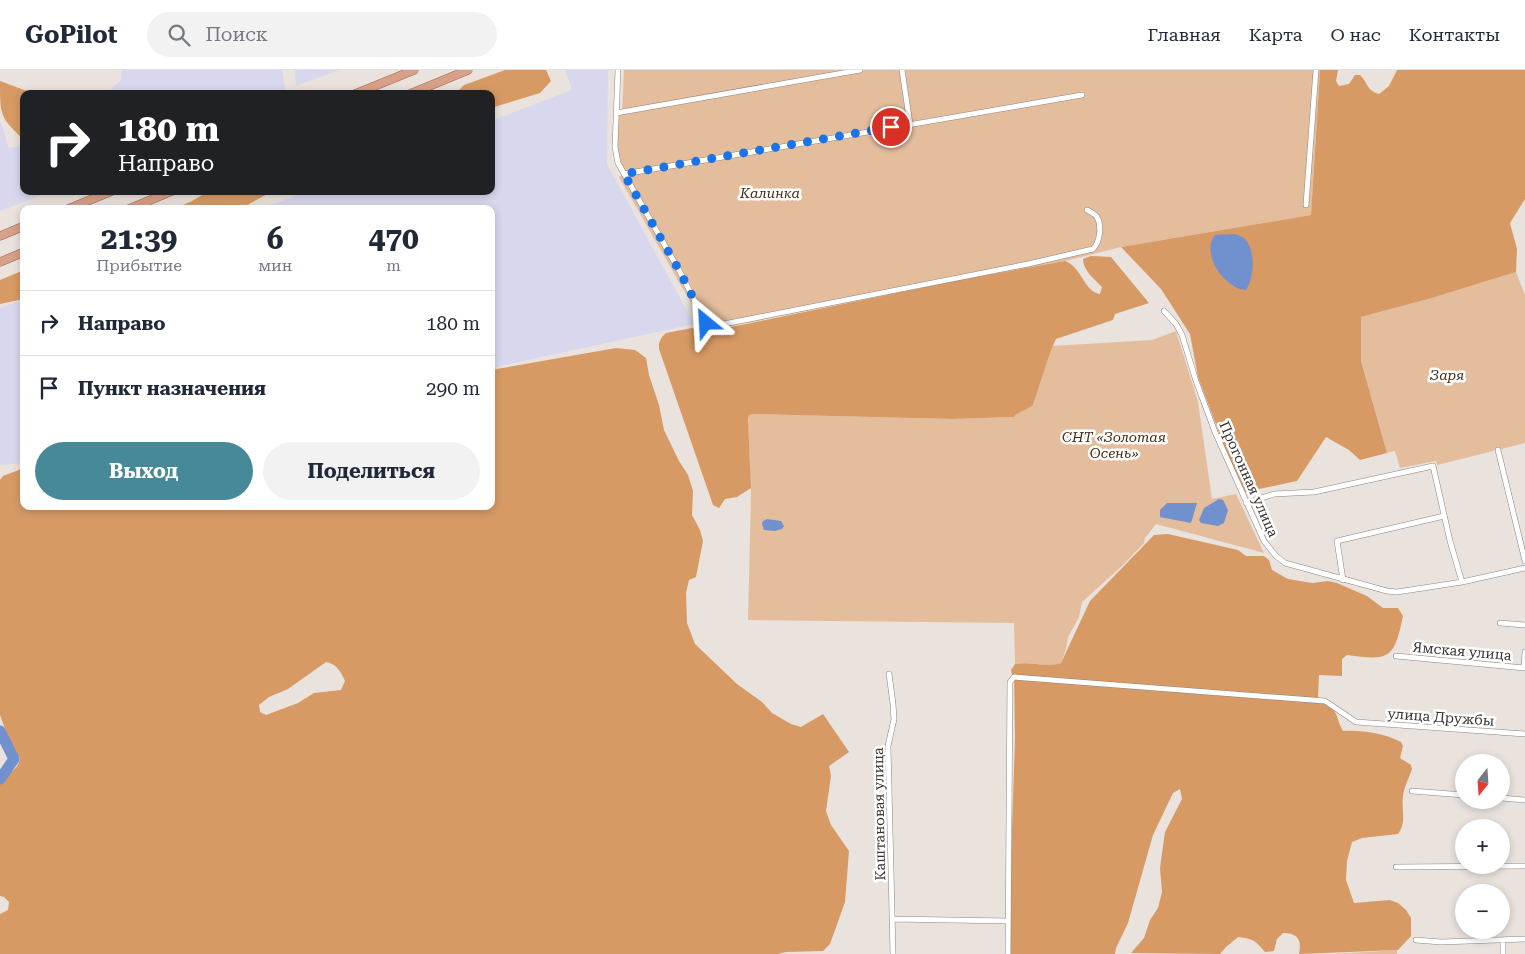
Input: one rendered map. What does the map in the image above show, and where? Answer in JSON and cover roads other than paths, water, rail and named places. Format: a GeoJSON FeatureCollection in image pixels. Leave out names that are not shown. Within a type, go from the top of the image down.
{"type":"FeatureCollection","features":[{"type":"Feature","properties":{"kind":"highway"},"geometry":{"type":"LineString","coordinates":[[365,90],[414,70]]}},
{"type":"Feature","properties":{"kind":"highway"},"geometry":{"type":"LineString","coordinates":[[420,90],[468,70]]}},
{"type":"Feature","properties":{"kind":"highway"},"geometry":{"type":"LineString","coordinates":[[78,205],[102,195]]}},
{"type":"Feature","properties":{"kind":"highway"},"geometry":{"type":"LineString","coordinates":[[139,205],[162,195]]}},
{"type":"Feature","properties":{"kind":"highway"},"geometry":{"type":"LineString","coordinates":[[0,236],[20,228]]}},
{"type":"Feature","properties":{"kind":"highway"},"geometry":{"type":"LineString","coordinates":[[0,262],[20,254]]}},
{"type":"Feature","properties":{"kind":"street"},"geometry":{"type":"LineString","coordinates":[[618,70],[615,147],[618,163],[709,326],[734,323],[932,284],[1093,249],[1099,238],[1098,220],[1097,216],[1087,210]]}},
{"type":"Feature","properties":{"kind":"street"},"geometry":{"type":"LineString","coordinates":[[616,113],[860,70]]}},
{"type":"Feature","properties":{"kind":"street"},"geometry":{"type":"LineString","coordinates":[[902,70],[910,124]]}},
{"type":"Feature","properties":{"kind":"street"},"geometry":{"type":"LineString","coordinates":[[1306,205],[1316,70]]}},
{"type":"Feature","properties":{"kind":"street"},"geometry":{"type":"LineString","coordinates":[[624,174],[1082,95]]}},
{"type":"Feature","properties":{"kind":"street","name":"Прогонная улица"},"geometry":{"type":"LineString","coordinates":[[1164,311],[1176,324],[1182,335],[1196,381],[1215,432],[1264,541],[1276,556],[1285,562],[1343,580],[1397,592],[1462,582],[1525,568]]}},
{"type":"Feature","properties":{"kind":"street"},"geometry":{"type":"LineString","coordinates":[[1498,450],[1525,560]]}},
{"type":"Feature","properties":{"kind":"street"},"geometry":{"type":"LineString","coordinates":[[1246,503],[1274,494],[1314,492],[1433,466],[1462,582]]}},
{"type":"Feature","properties":{"kind":"street"},"geometry":{"type":"LineString","coordinates":[[1343,580],[1338,541],[1444,516]]}},
{"type":"Feature","properties":{"kind":"street"},"geometry":{"type":"LineString","coordinates":[[1500,623],[1525,625]]}},
{"type":"Feature","properties":{"kind":"street"},"geometry":{"type":"LineString","coordinates":[[1524,668],[1525,652]]}},
{"type":"Feature","properties":{"kind":"street","name":"Ямская улица"},"geometry":{"type":"LineString","coordinates":[[1396,656],[1524,668]]}},
{"type":"Feature","properties":{"kind":"street","name":"Каштановая улица"},"geometry":{"type":"LineString","coordinates":[[888,674],[894,719],[888,746],[893,954]]}},
{"type":"Feature","properties":{"kind":"street","name":"улица Дружбы"},"geometry":{"type":"LineString","coordinates":[[1008,921],[1010,682],[1014,677],[1325,701],[1356,722],[1525,734]]}},
{"type":"Feature","properties":{"kind":"street"},"geometry":{"type":"LineString","coordinates":[[1412,791],[1455,794]]}},
{"type":"Feature","properties":{"kind":"street"},"geometry":{"type":"LineString","coordinates":[[1510,799],[1525,800]]}},
{"type":"Feature","properties":{"kind":"street"},"geometry":{"type":"LineString","coordinates":[[1396,867],[1525,866]]}},
{"type":"Feature","properties":{"kind":"street"},"geometry":{"type":"LineString","coordinates":[[892,919],[1008,921],[1008,954]]}},
{"type":"Feature","properties":{"kind":"street"},"geometry":{"type":"LineString","coordinates":[[1416,940],[1441,942],[1525,939]]}},
{"type":"Feature","properties":{"kind":"street"},"geometry":{"type":"LineString","coordinates":[[1503,940],[1503,954]]}},
{"type":"Feature","properties":{"kind":"water"},"geometry":{"type":"Polygon","coordinates":[[[1235,234],[1245,239],[1251,250],[1253,265],[1251,279],[1246,290],[1230,284],[1223,277],[1217,269],[1211,251],[1211,243],[1215,235],[1235,234]]]}},
{"type":"Feature","properties":{"kind":"water"},"geometry":{"type":"Polygon","coordinates":[[[1219,499],[1223,500],[1228,510],[1224,523],[1218,526],[1201,523],[1199,520],[1204,508],[1219,499]]]}},
{"type":"Feature","properties":{"kind":"water"},"geometry":{"type":"Polygon","coordinates":[[[1167,503],[1197,503],[1191,523],[1160,517],[1160,510],[1167,503]]]}},
{"type":"Feature","properties":{"kind":"water"},"geometry":{"type":"Polygon","coordinates":[[[767,519],[781,521],[784,526],[782,529],[775,531],[764,530],[762,524],[767,519]]]}},
{"type":"Feature","properties":{"kind":"waterway"},"geometry":{"type":"LineString","coordinates":[[0,731],[14,759],[0,779]]}},
{"type":"Feature","properties":{"kind":"park label","name":"Калинка"},"geometry":{"type":"Point","coordinates":[770,193]}},
{"type":"Feature","properties":{"kind":"park label","name":"Заря"},"geometry":{"type":"Point","coordinates":[1447,375]}},
{"type":"Feature","properties":{"kind":"park label","name":"СНТ «Золотая Осень»"},"geometry":{"type":"Point","coordinates":[1114,446]}}]}
